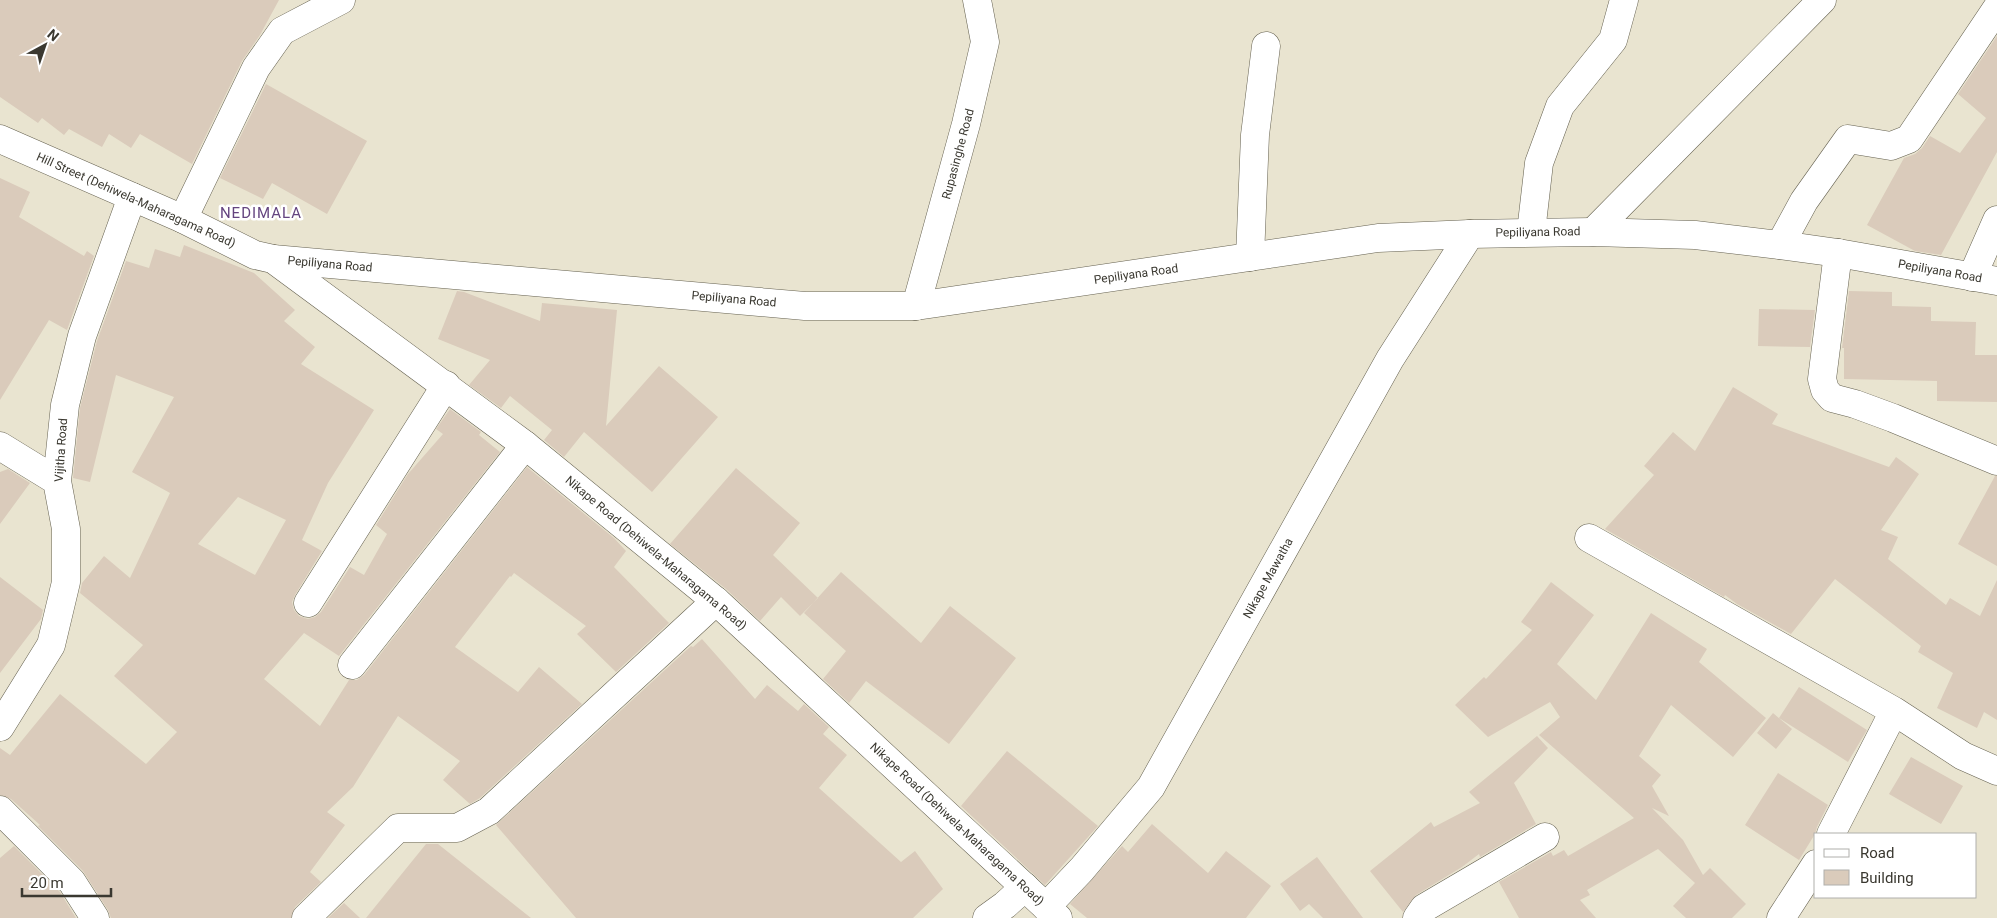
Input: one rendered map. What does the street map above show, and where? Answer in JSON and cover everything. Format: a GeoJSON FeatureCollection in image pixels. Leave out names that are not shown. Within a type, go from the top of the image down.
{"type":"FeatureCollection","features":[{"type":"Feature","properties":{"kind":"street"},"geometry":{"type":"LineString","coordinates":[[184,219],[256,68],[282,31],[341,0]]}},
{"type":"Feature","properties":{"kind":"street","name":"Rupasinghe Road"},"geometry":{"type":"LineString","coordinates":[[916,306],[966,124],[985,42],[977,0]]}},
{"type":"Feature","properties":{"kind":"street"},"geometry":{"type":"LineString","coordinates":[[1531,232],[1539,164],[1560,106],[1613,40],[1624,0]]}},
{"type":"Feature","properties":{"kind":"street"},"geometry":{"type":"LineString","coordinates":[[1593,232],[1822,0]]}},
{"type":"Feature","properties":{"kind":"street"},"geometry":{"type":"LineString","coordinates":[[1780,245],[1804,201],[1848,139],[1892,146],[1909,139],[1997,8]]}},
{"type":"Feature","properties":{"kind":"street"},"geometry":{"type":"LineString","coordinates":[[1250,257],[1255,135],[1266,46]]}},
{"type":"Feature","properties":{"kind":"street","name":"Hill Street (Dehiwela-Maharagama Road)"},"geometry":{"type":"LineString","coordinates":[[0,139],[184,219],[254,255],[273,259]]}},
{"type":"Feature","properties":{"kind":"street","name":"Vijitha Road"},"geometry":{"type":"LineString","coordinates":[[0,726],[51,645],[54,636],[66,582],[66,529],[57,481],[65,405],[82,336],[132,197]]}},
{"type":"Feature","properties":{"kind":"street"},"geometry":{"type":"LineString","coordinates":[[1984,279],[1997,220]]}},
{"type":"Feature","properties":{"kind":"street","name":"Pepiliyana Road"},"geometry":{"type":"LineString","coordinates":[[273,259],[805,306],[916,306],[1378,238],[1531,232],[1593,232],[1695,235],[1780,245],[1838,253],[1984,279]]}},
{"type":"Feature","properties":{"kind":"street","name":"Nikape Mawatha"},"geometry":{"type":"LineString","coordinates":[[1052,912],[1082,869],[1151,787],[1390,359],[1470,234]]}},
{"type":"Feature","properties":{"kind":"street"},"geometry":{"type":"LineString","coordinates":[[1838,253],[1822,378],[1825,390],[1832,398],[1893,418],[1997,461]]}},
{"type":"Feature","properties":{"kind":"street","name":"Nikape Road (Dehiwela-Maharagama Road)"},"geometry":{"type":"LineString","coordinates":[[273,259],[525,445],[716,601],[1052,912]]}},
{"type":"Feature","properties":{"kind":"street"},"geometry":{"type":"LineString","coordinates":[[308,603],[446,385]]}},
{"type":"Feature","properties":{"kind":"street"},"geometry":{"type":"LineString","coordinates":[[352,665],[525,445]]}},
{"type":"Feature","properties":{"kind":"street"},"geometry":{"type":"LineString","coordinates":[[0,446],[57,481]]}},
{"type":"Feature","properties":{"kind":"street"},"geometry":{"type":"LineString","coordinates":[[1589,538],[1894,711],[1963,756],[1997,771]]}},
{"type":"Feature","properties":{"kind":"street"},"geometry":{"type":"LineString","coordinates":[[306,918],[398,828],[457,828],[489,811],[716,601]]}},
{"type":"Feature","properties":{"kind":"street"},"geometry":{"type":"LineString","coordinates":[[1832,833],[1894,711]]}},
{"type":"Feature","properties":{"kind":"street"},"geometry":{"type":"LineString","coordinates":[[0,810],[72,882],[95,918]]}},
{"type":"Feature","properties":{"kind":"street"},"geometry":{"type":"LineString","coordinates":[[1417,918],[1424,908],[1545,837]]}},
{"type":"Feature","properties":{"kind":"street"},"geometry":{"type":"LineString","coordinates":[[1781,918],[1814,867]]}},
{"type":"Feature","properties":{"kind":"street"},"geometry":{"type":"LineString","coordinates":[[987,918],[1025,887]]}},
{"type":"Feature","properties":{"kind":"building"},"geometry":{"type":"Polygon","coordinates":[[[0,0],[279,0],[260,35],[242,61],[192,164],[140,134],[131,148],[109,134],[102,147],[69,129],[64,135],[42,118],[38,123],[0,97],[0,0]]]}},
{"type":"Feature","properties":{"kind":"building"},"geometry":{"type":"Polygon","coordinates":[[[1997,36],[1997,152],[1941,255],[1915,251],[1867,225],[1904,158],[1915,154],[1922,148],[1930,136],[1960,153],[1986,118],[1958,94],[1997,36]]]}},
{"type":"Feature","properties":{"kind":"building"},"geometry":{"type":"Polygon","coordinates":[[[266,84],[367,141],[327,214],[272,183],[263,199],[220,178],[266,84]]]}},
{"type":"Feature","properties":{"kind":"building"},"geometry":{"type":"Polygon","coordinates":[[[0,178],[30,192],[19,217],[84,256],[87,251],[94,256],[67,330],[49,320],[0,400],[0,178]]]}},
{"type":"Feature","properties":{"kind":"building"},"geometry":{"type":"Polygon","coordinates":[[[184,245],[254,273],[295,310],[284,321],[315,347],[301,364],[374,410],[328,483],[302,540],[322,551],[292,602],[294,610],[299,616],[308,619],[315,617],[321,612],[350,567],[364,575],[387,534],[376,525],[408,474],[443,434],[436,429],[450,409],[481,432],[479,435],[500,452],[339,656],[304,633],[264,679],[320,726],[349,680],[357,680],[364,675],[527,467],[614,538],[626,551],[614,567],[669,623],[616,672],[577,634],[586,626],[514,573],[510,576],[455,647],[518,692],[539,667],[582,704],[480,798],[470,804],[443,780],[460,761],[398,716],[353,787],[327,812],[345,825],[310,872],[321,882],[295,907],[291,918],[111,918],[108,910],[83,871],[38,826],[40,825],[11,799],[0,795],[0,748],[10,755],[60,694],[146,764],[177,732],[114,676],[143,645],[80,593],[82,583],[104,556],[130,578],[170,493],[132,472],[174,397],[116,375],[90,482],[73,478],[80,408],[97,341],[126,261],[149,268],[155,249],[180,257],[184,245]],[[238,497],[198,544],[255,575],[286,520],[238,497]]]}},
{"type":"Feature","properties":{"kind":"building"},"geometry":{"type":"Polygon","coordinates":[[[457,291],[540,321],[542,303],[617,310],[606,426],[659,366],[718,417],[652,492],[584,432],[564,457],[544,440],[552,430],[510,396],[501,408],[469,385],[490,360],[438,339],[457,291]]]}},
{"type":"Feature","properties":{"kind":"building"},"geometry":{"type":"Polygon","coordinates":[[[1849,291],[1892,292],[1892,306],[1931,307],[1931,321],[1976,322],[1975,355],[1997,355],[1997,402],[1937,401],[1937,381],[1844,379],[1844,348],[1842,348],[1849,291]]]}},
{"type":"Feature","properties":{"kind":"building"},"geometry":{"type":"Polygon","coordinates":[[[1759,309],[1815,310],[1810,347],[1758,346],[1759,309]]]}},
{"type":"Feature","properties":{"kind":"building"},"geometry":{"type":"Polygon","coordinates":[[[1733,387],[1778,414],[1772,424],[1889,467],[1896,457],[1919,474],[1881,530],[1898,537],[1888,559],[1946,605],[1950,598],[1980,616],[1997,580],[1997,720],[1984,712],[1977,728],[1937,708],[1953,673],[1918,652],[1921,646],[1835,579],[1791,634],[1737,604],[1725,595],[1724,597],[1605,529],[1654,475],[1644,466],[1673,432],[1695,451],[1733,387]]]}},
{"type":"Feature","properties":{"kind":"building"},"geometry":{"type":"Polygon","coordinates":[[[736,468],[800,523],[773,555],[818,598],[800,616],[781,597],[760,621],[726,589],[670,544],[736,468]]]}},
{"type":"Feature","properties":{"kind":"building"},"geometry":{"type":"Polygon","coordinates":[[[8,469],[30,483],[0,524],[0,472],[8,469]]]}},
{"type":"Feature","properties":{"kind":"building"},"geometry":{"type":"Polygon","coordinates":[[[1995,476],[1997,476],[1997,566],[1958,544],[1995,476]]]}},
{"type":"Feature","properties":{"kind":"building"},"geometry":{"type":"Polygon","coordinates":[[[841,572],[921,643],[950,606],[1016,658],[949,744],[866,681],[849,703],[823,679],[846,651],[804,613],[841,572]]]}},
{"type":"Feature","properties":{"kind":"building"},"geometry":{"type":"Polygon","coordinates":[[[0,577],[43,610],[41,619],[0,673],[0,577]]]}},
{"type":"Feature","properties":{"kind":"building"},"geometry":{"type":"Polygon","coordinates":[[[1551,582],[1594,615],[1557,664],[1596,700],[1651,613],[1707,649],[1699,662],[1766,718],[1733,757],[1671,705],[1639,756],[1661,775],[1652,786],[1669,816],[1652,808],[1683,840],[1703,875],[1710,868],[1746,904],[1732,918],[1686,918],[1673,906],[1695,883],[1658,849],[1587,890],[1590,895],[1580,900],[1596,918],[1519,918],[1499,882],[1551,852],[1553,856],[1564,850],[1568,856],[1634,818],[1539,735],[1560,717],[1550,702],[1488,737],[1455,705],[1484,677],[1486,679],[1532,630],[1521,622],[1551,582]]]}},
{"type":"Feature","properties":{"kind":"building"},"geometry":{"type":"Polygon","coordinates":[[[702,639],[755,699],[767,685],[798,711],[804,704],[829,727],[823,734],[847,755],[819,788],[901,862],[915,851],[943,889],[913,918],[576,918],[496,825],[691,646],[693,647],[702,639]]]}},
{"type":"Feature","properties":{"kind":"building"},"geometry":{"type":"Polygon","coordinates":[[[1799,687],[1867,730],[1848,762],[1779,718],[1799,687]]]}},
{"type":"Feature","properties":{"kind":"building"},"geometry":{"type":"Polygon","coordinates":[[[1773,713],[1792,729],[1776,749],[1757,733],[1773,713]]]}},
{"type":"Feature","properties":{"kind":"building"},"geometry":{"type":"Polygon","coordinates":[[[1537,736],[1548,748],[1514,783],[1536,824],[1480,857],[1479,854],[1462,867],[1416,895],[1403,912],[1370,871],[1431,822],[1434,827],[1480,803],[1469,792],[1537,736]]]}},
{"type":"Feature","properties":{"kind":"building"},"geometry":{"type":"Polygon","coordinates":[[[1007,751],[1098,826],[1045,885],[961,806],[1007,751]]]}},
{"type":"Feature","properties":{"kind":"building"},"geometry":{"type":"Polygon","coordinates":[[[1911,757],[1963,786],[1941,824],[1889,794],[1911,757]]]}},
{"type":"Feature","properties":{"kind":"building"},"geometry":{"type":"Polygon","coordinates":[[[1778,773],[1828,805],[1814,836],[1799,860],[1745,825],[1778,773]]]}},
{"type":"Feature","properties":{"kind":"building"},"geometry":{"type":"Polygon","coordinates":[[[1152,824],[1208,873],[1226,851],[1271,886],[1246,918],[1087,918],[1070,904],[1122,846],[1128,852],[1152,824]]]}},
{"type":"Feature","properties":{"kind":"building"},"geometry":{"type":"Polygon","coordinates":[[[426,844],[438,844],[531,918],[366,918],[426,844]]]}},
{"type":"Feature","properties":{"kind":"building"},"geometry":{"type":"Polygon","coordinates":[[[14,846],[60,892],[76,918],[0,918],[0,858],[14,846]]]}},
{"type":"Feature","properties":{"kind":"building"},"geometry":{"type":"Polygon","coordinates":[[[1317,857],[1363,918],[1323,918],[1309,904],[1300,911],[1280,884],[1317,857]]]}},
{"type":"Feature","properties":{"kind":"building"},"geometry":{"type":"Polygon","coordinates":[[[344,903],[360,918],[328,918],[344,903]]]}},
{"type":"Feature","properties":{"kind":"district","name":"NEDIMALA"},"geometry":{"type":"Point","coordinates":[261,213]}}]}
